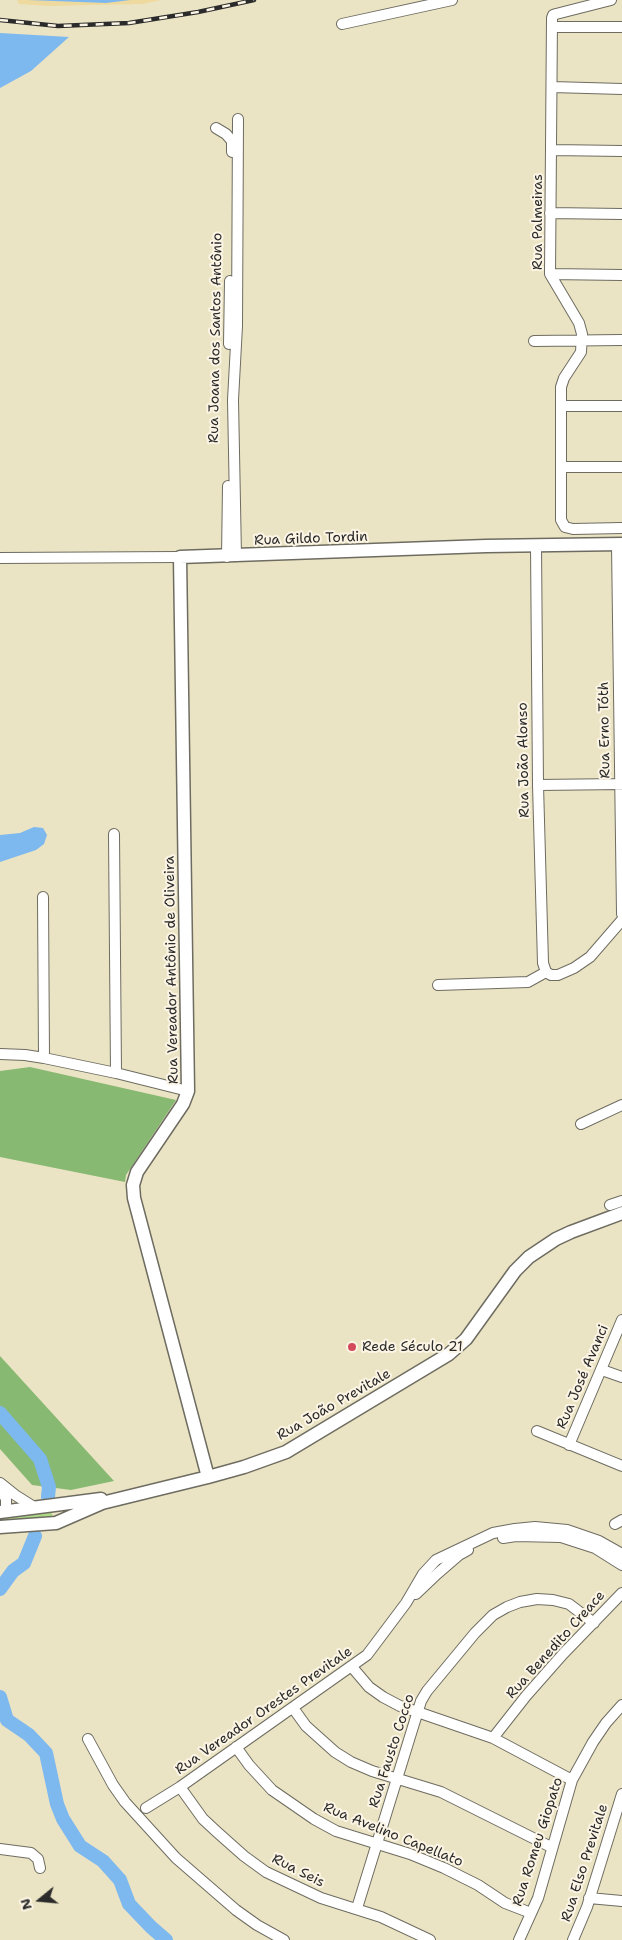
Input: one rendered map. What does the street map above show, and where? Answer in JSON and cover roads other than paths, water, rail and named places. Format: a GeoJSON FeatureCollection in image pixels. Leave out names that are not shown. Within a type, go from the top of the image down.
{"type":"FeatureCollection","features":[{"type":"Feature","properties":{"kind":"main road","name":"Rua Gildo Tordin"},"geometry":{"type":"LineString","coordinates":[[180,557],[486,546],[620,544]]}},
{"type":"Feature","properties":{"kind":"main road","name":"Rua Vereador Antônio de Oliveira"},"geometry":{"type":"LineString","coordinates":[[180,557],[188,1090],[183,1104],[137,1172],[134,1191],[208,1477]]}},
{"type":"Feature","properties":{"kind":"main road","name":"Rua João Previtale"},"geometry":{"type":"LineString","coordinates":[[0,1527],[56,1523],[102,1503],[208,1477],[286,1452],[449,1354],[466,1339],[515,1271],[529,1257],[570,1232],[622,1213]]}},
{"type":"Feature","properties":{"kind":"main road","name":"Rua João Previtale"},"geometry":{"type":"LineString","coordinates":[[2,1512],[123,1497]]}},
{"type":"Feature","properties":{"kind":"main road"},"geometry":{"type":"LineString","coordinates":[[56,1505],[61,1514],[56,1523]]}},
{"type":"Feature","properties":{"kind":"street"},"geometry":{"type":"LineString","coordinates":[[342,24],[452,0]]}},
{"type":"Feature","properties":{"kind":"street","name":"Rua Palmeiras"},"geometry":{"type":"LineString","coordinates":[[582,340],[579,323],[561,296],[550,274],[553,15],[611,0]]}},
{"type":"Feature","properties":{"kind":"street"},"geometry":{"type":"LineString","coordinates":[[552,27],[622,27]]}},
{"type":"Feature","properties":{"kind":"street"},"geometry":{"type":"LineString","coordinates":[[552,87],[622,89]]}},
{"type":"Feature","properties":{"kind":"street"},"geometry":{"type":"LineString","coordinates":[[231,556],[233,400],[237,326],[238,119]]}},
{"type":"Feature","properties":{"kind":"street","name":"Rua Joana dos Santos Antônio"},"geometry":{"type":"LineString","coordinates":[[216,128],[226,134],[232,141],[231,556]]}},
{"type":"Feature","properties":{"kind":"street"},"geometry":{"type":"LineString","coordinates":[[552,150],[622,151]]}},
{"type":"Feature","properties":{"kind":"street"},"geometry":{"type":"LineString","coordinates":[[550,213],[622,214]]}},
{"type":"Feature","properties":{"kind":"street"},"geometry":{"type":"LineString","coordinates":[[550,274],[622,275]]}},
{"type":"Feature","properties":{"kind":"street"},"geometry":{"type":"LineString","coordinates":[[582,340],[581,352],[561,386],[561,520],[565,527],[573,529],[622,528]]}},
{"type":"Feature","properties":{"kind":"street"},"geometry":{"type":"LineString","coordinates":[[534,341],[622,340]]}},
{"type":"Feature","properties":{"kind":"street"},"geometry":{"type":"LineString","coordinates":[[561,406],[622,406]]}},
{"type":"Feature","properties":{"kind":"street"},"geometry":{"type":"LineString","coordinates":[[562,467],[622,467]]}},
{"type":"Feature","properties":{"kind":"street","name":"Rua Erno Tóth"},"geometry":{"type":"LineString","coordinates":[[620,544],[622,914]]}},
{"type":"Feature","properties":{"kind":"street","name":"Rua João Alonso"},"geometry":{"type":"LineString","coordinates":[[536,546],[542,963],[546,972]]}},
{"type":"Feature","properties":{"kind":"street","name":"Rua Gildo Tordin"},"geometry":{"type":"LineString","coordinates":[[0,558],[180,557]]}},
{"type":"Feature","properties":{"kind":"street"},"geometry":{"type":"LineString","coordinates":[[538,785],[621,784]]}},
{"type":"Feature","properties":{"kind":"street"},"geometry":{"type":"LineString","coordinates":[[114,834],[116,1072]]}},
{"type":"Feature","properties":{"kind":"street"},"geometry":{"type":"LineString","coordinates":[[43,897],[44,1058]]}},
{"type":"Feature","properties":{"kind":"street"},"geometry":{"type":"LineString","coordinates":[[438,985],[528,982],[546,972],[551,975],[558,975],[574,968],[590,957],[622,920]]}},
{"type":"Feature","properties":{"kind":"street"},"geometry":{"type":"LineString","coordinates":[[0,1054],[44,1058],[116,1072],[188,1090]]}},
{"type":"Feature","properties":{"kind":"street"},"geometry":{"type":"LineString","coordinates":[[581,1124],[622,1105]]}},
{"type":"Feature","properties":{"kind":"street"},"geometry":{"type":"LineString","coordinates":[[610,1205],[622,1202]]}},
{"type":"Feature","properties":{"kind":"street","name":"Rua José Avanci"},"geometry":{"type":"LineString","coordinates":[[569,1445],[622,1320]]}},
{"type":"Feature","properties":{"kind":"street"},"geometry":{"type":"LineString","coordinates":[[602,1370],[622,1378]]}},
{"type":"Feature","properties":{"kind":"street"},"geometry":{"type":"LineString","coordinates":[[537,1432],[622,1466]]}},
{"type":"Feature","properties":{"kind":"street"},"geometry":{"type":"LineString","coordinates":[[0,1483],[15,1496],[34,1507]]}},
{"type":"Feature","properties":{"kind":"street"},"geometry":{"type":"LineString","coordinates":[[0,1488],[6,1499],[6,1507],[2,1512]]}},
{"type":"Feature","properties":{"kind":"street","name":"Rua Vereador Orestes Previtale"},"geometry":{"type":"LineString","coordinates":[[146,1808],[180,1787],[352,1668],[367,1655],[406,1603],[423,1574],[436,1560],[493,1533],[535,1527],[567,1530],[599,1541],[622,1554]]}},
{"type":"Feature","properties":{"kind":"street","name":"Rua Vereador Orestes Previtale"},"geometry":{"type":"LineString","coordinates":[[406,1603],[459,1555],[492,1540],[516,1536],[561,1537],[595,1548],[622,1565]]}},
{"type":"Feature","properties":{"kind":"street","name":"Rua Benedito Creace"},"geometry":{"type":"LineString","coordinates":[[493,1738],[526,1696],[563,1654],[622,1593]]}},
{"type":"Feature","properties":{"kind":"street","name":"Rua Fausto Cocco"},"geometry":{"type":"LineString","coordinates":[[357,1908],[420,1701],[475,1633],[493,1615],[507,1607],[520,1602],[538,1599],[569,1604],[594,1623]]}},
{"type":"Feature","properties":{"kind":"street"},"geometry":{"type":"LineString","coordinates":[[352,1668],[369,1687],[400,1706],[493,1738],[572,1780]]}},
{"type":"Feature","properties":{"kind":"street","name":"Rua Romeu Giopato"},"geometry":{"type":"LineString","coordinates":[[519,1940],[538,1898],[572,1780],[593,1742],[606,1723],[622,1706]]}},
{"type":"Feature","properties":{"kind":"street"},"geometry":{"type":"LineString","coordinates":[[293,1708],[306,1726],[335,1752],[358,1765],[440,1792],[552,1847]]}},
{"type":"Feature","properties":{"kind":"street"},"geometry":{"type":"LineString","coordinates":[[88,1739],[113,1785],[125,1802],[176,1858],[236,1910],[257,1925],[284,1940]]}},
{"type":"Feature","properties":{"kind":"street","name":"Rua Avelino Capellato"},"geometry":{"type":"LineString","coordinates":[[236,1747],[260,1778],[291,1805],[336,1831],[410,1854],[444,1868],[478,1885],[505,1903],[530,1914]]}},
{"type":"Feature","properties":{"kind":"street","name":"Rua Seis"},"geometry":{"type":"LineString","coordinates":[[180,1787],[203,1819],[244,1856],[266,1872],[321,1898],[357,1908],[396,1923],[430,1940]]}},
{"type":"Feature","properties":{"kind":"street","name":"Rua Elso Previtale"},"geometry":{"type":"LineString","coordinates":[[574,1940],[622,1794]]}},
{"type":"Feature","properties":{"kind":"street"},"geometry":{"type":"LineString","coordinates":[[0,1849],[31,1853],[38,1859],[40,1868]]}},
{"type":"Feature","properties":{"kind":"street"},"geometry":{"type":"LineString","coordinates":[[589,1898],[622,1901]]}},
{"type":"Feature","properties":{"kind":"water"},"geometry":{"type":"Polygon","coordinates":[[[28,0],[130,0],[106,3],[28,0]]]}},
{"type":"Feature","properties":{"kind":"water"},"geometry":{"type":"Polygon","coordinates":[[[0,33],[69,37],[31,71],[0,88],[0,33]]]}},
{"type":"Feature","properties":{"kind":"water"},"geometry":{"type":"Polygon","coordinates":[[[34,827],[43,828],[47,835],[44,844],[36,850],[0,862],[0,835],[20,833],[34,827]]]}},
{"type":"Feature","properties":{"kind":"waterway"},"geometry":{"type":"LineString","coordinates":[[0,1413],[40,1459],[49,1487],[48,1497]]}},
{"type":"Feature","properties":{"kind":"waterway"},"geometry":{"type":"LineString","coordinates":[[0,1589],[13,1571],[24,1563],[35,1536]]}},
{"type":"Feature","properties":{"kind":"waterway"},"geometry":{"type":"LineString","coordinates":[[0,1697],[7,1720],[29,1735],[46,1753],[57,1804],[63,1819],[80,1846],[103,1861],[120,1880],[129,1904],[166,1940]]}},
{"type":"Feature","properties":{"kind":"railway"},"geometry":{"type":"LineString","coordinates":[[0,20],[58,26],[129,23],[198,12],[254,0]]}},
{"type":"Feature","properties":{"kind":"place","name":"Rede Século 21"},"geometry":{"type":"Point","coordinates":[352,1347]}}]}
